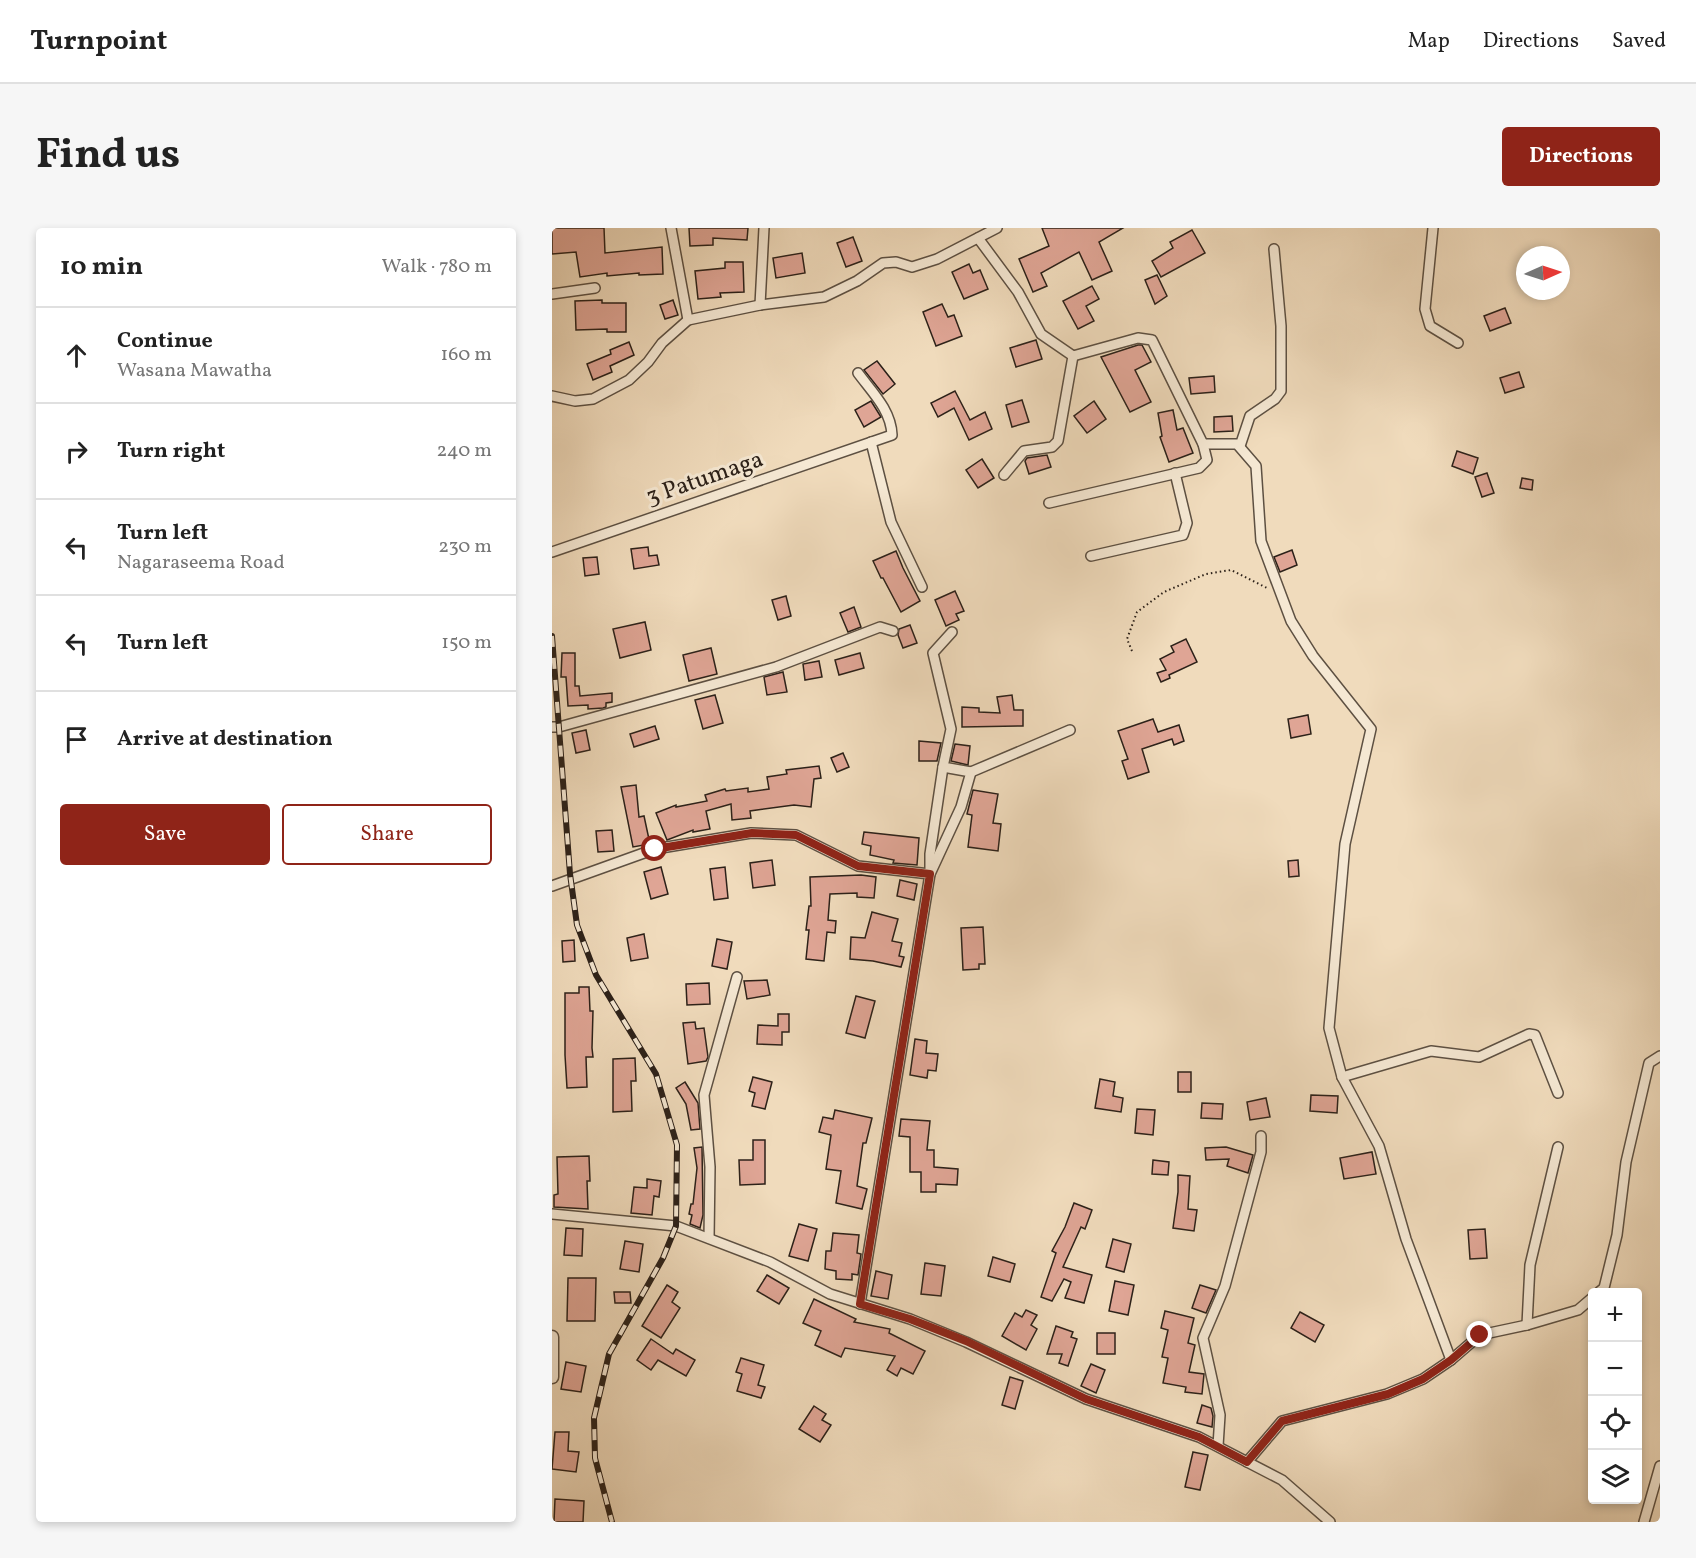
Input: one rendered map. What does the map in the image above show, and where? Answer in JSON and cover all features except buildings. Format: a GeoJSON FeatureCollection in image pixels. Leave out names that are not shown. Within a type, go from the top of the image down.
{"type":"FeatureCollection","features":[{"type":"Feature","properties":{"kind":"street"},"geometry":{"type":"LineString","coordinates":[[671,228],[688,320]]}},
{"type":"Feature","properties":{"kind":"street"},"geometry":{"type":"LineString","coordinates":[[760,305],[764,228]]}},
{"type":"Feature","properties":{"kind":"street"},"geometry":{"type":"LineString","coordinates":[[552,396],[575,400],[593,399],[629,380],[688,320],[760,305],[824,297],[857,281],[883,263],[896,262],[912,267],[938,259],[997,228]]}},
{"type":"Feature","properties":{"kind":"street"},"geometry":{"type":"LineString","coordinates":[[1433,228],[1425,309],[1430,326],[1458,343]]}},
{"type":"Feature","properties":{"kind":"street"},"geometry":{"type":"LineString","coordinates":[[978,238],[1018,292],[1041,334],[1073,356],[1138,338],[1152,340],[1203,444],[1207,460],[1198,468],[1049,503]]}},
{"type":"Feature","properties":{"kind":"street"},"geometry":{"type":"LineString","coordinates":[[1240,446],[1250,416],[1275,399],[1281,390],[1281,326],[1274,249]]}},
{"type":"Feature","properties":{"kind":"street"},"geometry":{"type":"LineString","coordinates":[[552,294],[595,288]]}},
{"type":"Feature","properties":{"kind":"street"},"geometry":{"type":"LineString","coordinates":[[1004,475],[1024,451],[1052,447],[1058,441],[1073,356]]}},
{"type":"Feature","properties":{"kind":"street","name":"3 Patumaga"},"geometry":{"type":"LineString","coordinates":[[552,552],[892,435],[892,424],[883,405],[858,373]]}},
{"type":"Feature","properties":{"kind":"street"},"geometry":{"type":"LineString","coordinates":[[871,442],[891,522],[922,587]]}},
{"type":"Feature","properties":{"kind":"street"},"geometry":{"type":"LineString","coordinates":[[1203,444],[1237,444],[1256,466],[1262,542],[1291,621],[1313,656],[1371,729],[1345,844],[1329,1028],[1342,1077],[1379,1146],[1406,1239],[1451,1360]]}},
{"type":"Feature","properties":{"kind":"street"},"geometry":{"type":"LineString","coordinates":[[1091,556],[1183,535],[1187,523],[1175,472]]}},
{"type":"Feature","properties":{"kind":"street"},"geometry":{"type":"LineString","coordinates":[[552,727],[559,727],[776,667],[880,627],[893,631]]}},
{"type":"Feature","properties":{"kind":"street"},"geometry":{"type":"LineString","coordinates":[[860,1304],[930,874],[930,854],[943,767],[951,729],[933,653],[952,632]]}},
{"type":"Feature","properties":{"kind":"street"},"geometry":{"type":"LineString","coordinates":[[943,767],[971,772],[1070,730]]}},
{"type":"Feature","properties":{"kind":"street"},"geometry":{"type":"LineString","coordinates":[[930,874],[961,807],[971,772]]}},
{"type":"Feature","properties":{"kind":"street"},"geometry":{"type":"LineString","coordinates":[[552,886],[655,849],[752,833],[796,835],[858,866],[930,874]]}},
{"type":"Feature","properties":{"kind":"street"},"geometry":{"type":"LineString","coordinates":[[709,1238],[710,1167],[704,1095],[737,977]]}},
{"type":"Feature","properties":{"kind":"street"},"geometry":{"type":"LineString","coordinates":[[1342,1077],[1431,1051],[1479,1057],[1529,1034],[1535,1035],[1558,1093]]}},
{"type":"Feature","properties":{"kind":"street"},"geometry":{"type":"LineString","coordinates":[[1604,1288],[1617,1235],[1626,1162],[1649,1062],[1660,1056]]}},
{"type":"Feature","properties":{"kind":"street"},"geometry":{"type":"LineString","coordinates":[[1218,1446],[1220,1415],[1203,1338],[1225,1287],[1261,1152],[1261,1137]]}},
{"type":"Feature","properties":{"kind":"street"},"geometry":{"type":"LineString","coordinates":[[1527,1325],[1530,1265],[1558,1147]]}},
{"type":"Feature","properties":{"kind":"street"},"geometry":{"type":"LineString","coordinates":[[552,1214],[676,1226],[770,1262],[830,1294],[910,1319],[966,1341],[1086,1399],[1199,1437],[1282,1480],[1330,1522]]}},
{"type":"Feature","properties":{"kind":"street"},"geometry":{"type":"LineString","coordinates":[[1247,1462],[1282,1421],[1388,1394],[1423,1379],[1451,1360],[1480,1335],[1527,1325],[1578,1310],[1588,1302]]}},
{"type":"Feature","properties":{"kind":"street"},"geometry":{"type":"LineString","coordinates":[[552,1337],[552,1377]]}},
{"type":"Feature","properties":{"kind":"street"},"geometry":{"type":"LineString","coordinates":[[1644,1522],[1660,1466]]}},
{"type":"Feature","properties":{"kind":"path"},"geometry":{"type":"LineString","coordinates":[[1132,651],[1127,639],[1137,612],[1164,592],[1206,574],[1232,570],[1253,579],[1282,597]]}},
{"type":"Feature","properties":{"kind":"railway"},"geometry":{"type":"LineString","coordinates":[[552,636],[570,874],[577,925],[596,975],[656,1074],[677,1145],[676,1226],[663,1258],[609,1354],[594,1418],[595,1458],[612,1522]]}},
{"type":"Feature","properties":{"kind":"route"},"geometry":{"type":"LineString","coordinates":[[655,849],[752,833],[796,835],[858,866],[930,874],[860,1304],[910,1319],[966,1341],[1086,1399],[1199,1437],[1247,1462],[1282,1421],[1388,1394],[1423,1379],[1451,1360],[1480,1335]]}}]}
